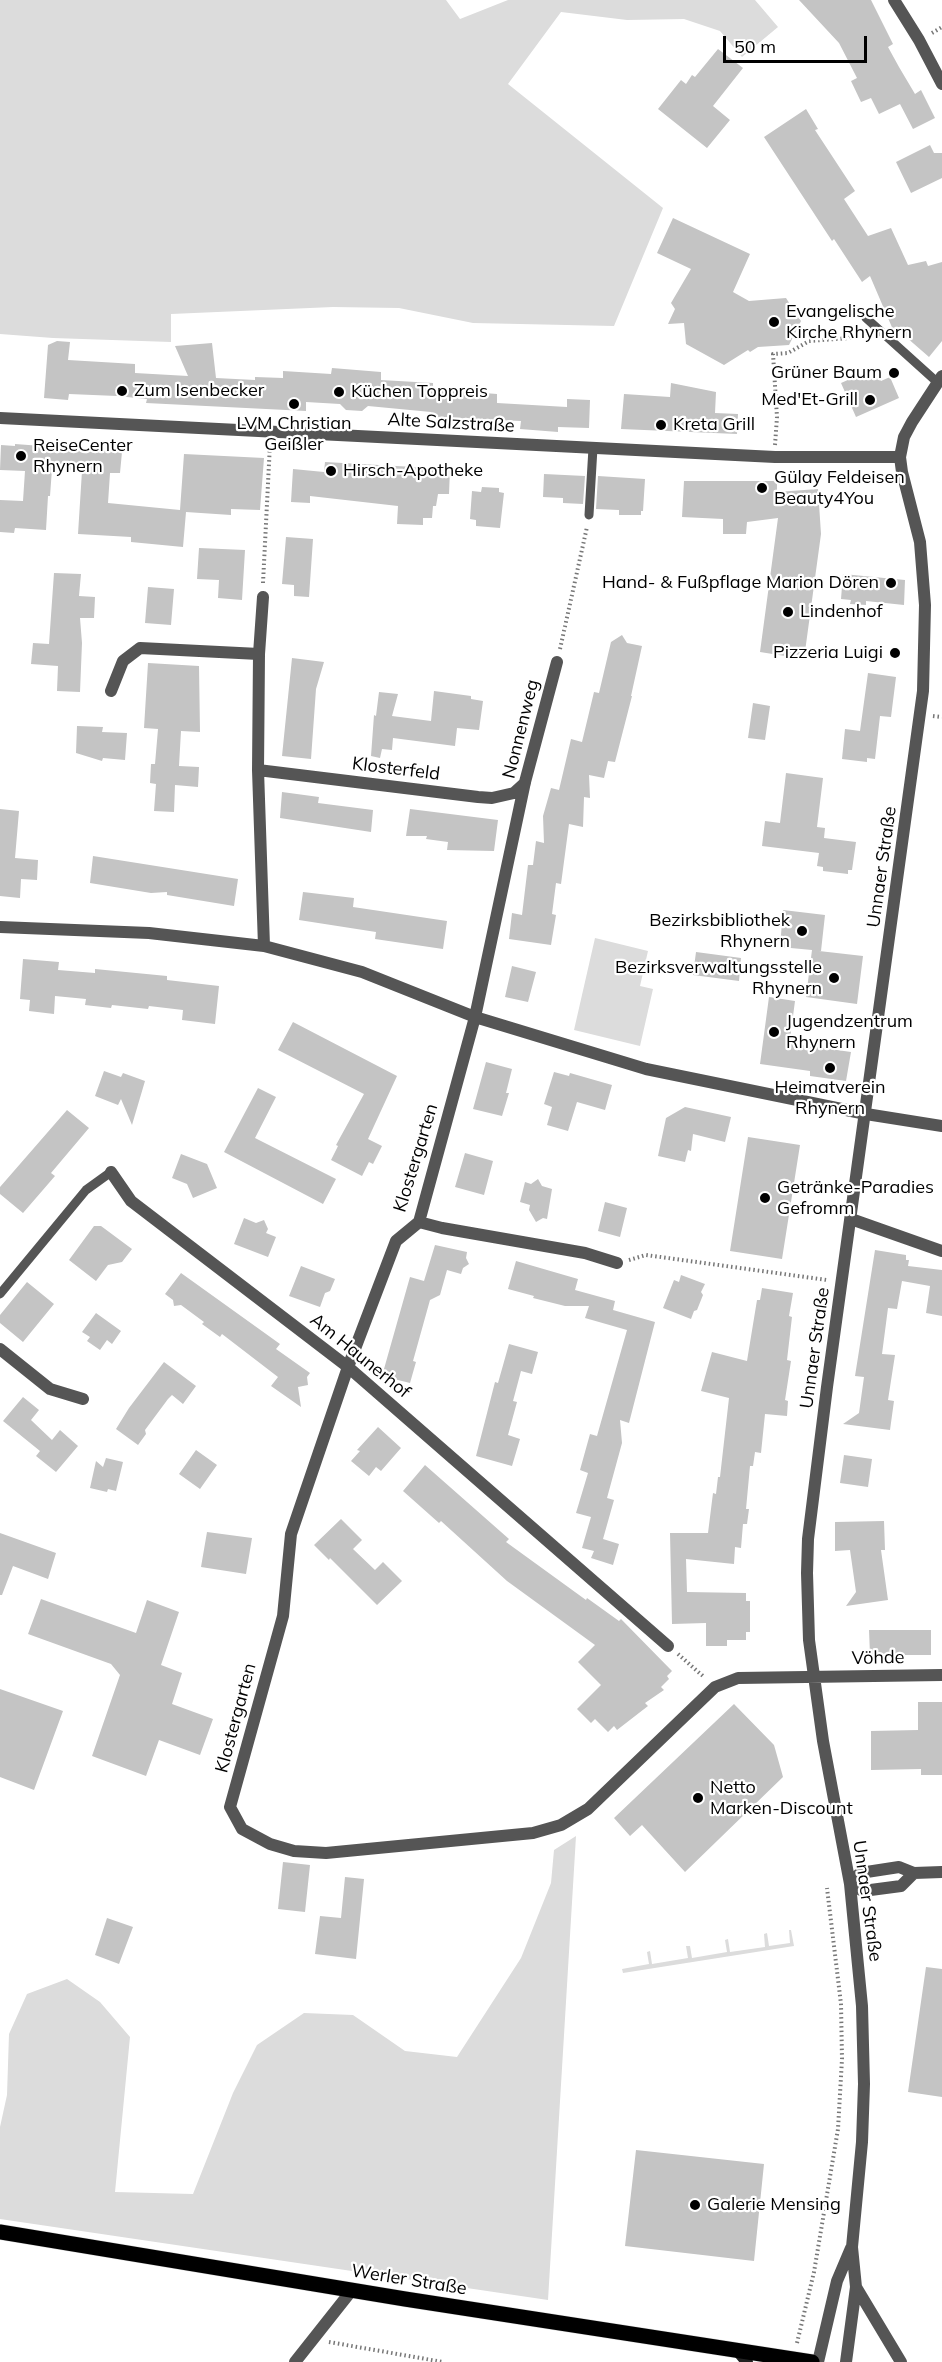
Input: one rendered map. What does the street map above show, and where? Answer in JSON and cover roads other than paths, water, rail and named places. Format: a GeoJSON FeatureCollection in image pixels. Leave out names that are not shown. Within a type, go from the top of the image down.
{"type":"FeatureCollection","features":[{"type":"Feature","properties":{"kind":"main road","name":"Werler Straße"},"geometry":{"type":"LineString","coordinates":[[0,2232],[742,2356],[812,2362]]}},
{"type":"Feature","properties":{"kind":"street"},"geometry":{"type":"LineString","coordinates":[[894,0],[919,40],[942,84]]}},
{"type":"Feature","properties":{"kind":"street"},"geometry":{"type":"LineString","coordinates":[[900,457],[904,437],[940,381]]}},
{"type":"Feature","properties":{"kind":"street","name":"Alte Salzstraße"},"geometry":{"type":"LineString","coordinates":[[0,418],[775,457],[900,457]]}},
{"type":"Feature","properties":{"kind":"street","name":"Unnaer Straße"},"geometry":{"type":"LineString","coordinates":[[846,2362],[856,2286],[852,2247],[862,2142],[864,2084],[862,2006],[850,1884],[827,1765],[809,1640],[808,1539],[924,691],[925,605],[920,542],[900,457]]}},
{"type":"Feature","properties":{"kind":"street"},"geometry":{"type":"LineString","coordinates":[[263,597],[259,654],[258,770],[264,946]]}},
{"type":"Feature","properties":{"kind":"street"},"geometry":{"type":"LineString","coordinates":[[111,691],[123,661],[140,648],[259,654]]}},
{"type":"Feature","properties":{"kind":"street","name":"Nonnenweg"},"geometry":{"type":"LineString","coordinates":[[475,1017],[525,782],[557,662]]}},
{"type":"Feature","properties":{"kind":"street","name":"Klosterfeld"},"geometry":{"type":"LineString","coordinates":[[258,770],[492,798],[514,793],[525,782]]}},
{"type":"Feature","properties":{"kind":"street"},"geometry":{"type":"LineString","coordinates":[[0,927],[149,933],[264,946],[362,972],[475,1017],[646,1069],[866,1114],[942,1126]]}},
{"type":"Feature","properties":{"kind":"street","name":"Klostergarten"},"geometry":{"type":"LineString","coordinates":[[475,1017],[419,1222],[396,1241],[348,1367],[291,1534],[283,1616],[230,1807],[242,1829],[270,1845],[294,1851],[327,1853],[532,1833],[561,1825],[588,1809],[715,1687],[738,1678],[814,1676]]}},
{"type":"Feature","properties":{"kind":"street","name":"Am Haunerhof"},"geometry":{"type":"LineString","coordinates":[[111,1172],[131,1201],[348,1367],[668,1646]]}},
{"type":"Feature","properties":{"kind":"street"},"geometry":{"type":"LineString","coordinates":[[851,1220],[942,1251]]}},
{"type":"Feature","properties":{"kind":"street"},"geometry":{"type":"LineString","coordinates":[[419,1222],[585,1253],[617,1263]]}},
{"type":"Feature","properties":{"kind":"street"},"geometry":{"type":"LineString","coordinates":[[0,1349],[50,1389],[83,1399]]}},
{"type":"Feature","properties":{"kind":"street","name":"Vöhde"},"geometry":{"type":"LineString","coordinates":[[814,1676],[942,1675]]}},
{"type":"Feature","properties":{"kind":"street"},"geometry":{"type":"LineString","coordinates":[[914,1873],[901,1886],[863,1891],[850,1884],[860,1873],[899,1867],[914,1873],[942,1872]]}},
{"type":"Feature","properties":{"kind":"street","name":"Unnaer Straße"},"geometry":{"type":"LineString","coordinates":[[818,2362],[837,2281],[852,2247]]}},
{"type":"Feature","properties":{"kind":"street","name":"Unnaer Straße"},"geometry":{"type":"LineString","coordinates":[[856,2286],[901,2362]]}},
{"type":"Feature","properties":{"kind":"street"},"geometry":{"type":"LineString","coordinates":[[295,2362],[352,2290]]}},
{"type":"Feature","properties":{"kind":"lane"},"geometry":{"type":"LineString","coordinates":[[868,321],[940,381]]}},
{"type":"Feature","properties":{"kind":"lane"},"geometry":{"type":"LineString","coordinates":[[589,515],[592,448]]}},
{"type":"Feature","properties":{"kind":"lane","name":"Am Haunerhof"},"geometry":{"type":"LineString","coordinates":[[0,1294],[86,1190],[111,1172]]}},
{"type":"Feature","properties":{"kind":"place","name":"Evangelische Kirche Rhynern"},"geometry":{"type":"Point","coordinates":[774,322]}},
{"type":"Feature","properties":{"kind":"place","name":"Grüner Baum"},"geometry":{"type":"Point","coordinates":[894,373]}},
{"type":"Feature","properties":{"kind":"place","name":"Zum Isenbecker"},"geometry":{"type":"Point","coordinates":[122,391]}},
{"type":"Feature","properties":{"kind":"place","name":"Küchen Toppreis"},"geometry":{"type":"Point","coordinates":[339,392]}},
{"type":"Feature","properties":{"kind":"place","name":"Med'Et-Grill"},"geometry":{"type":"Point","coordinates":[870,400]}},
{"type":"Feature","properties":{"kind":"place","name":"LVM Christian Geißler"},"geometry":{"type":"Point","coordinates":[294,404]}},
{"type":"Feature","properties":{"kind":"place","name":"Kreta Grill"},"geometry":{"type":"Point","coordinates":[661,425]}},
{"type":"Feature","properties":{"kind":"place","name":"ReiseCenter Rhynern"},"geometry":{"type":"Point","coordinates":[21,456]}},
{"type":"Feature","properties":{"kind":"place","name":"Hirsch-Apotheke"},"geometry":{"type":"Point","coordinates":[331,471]}},
{"type":"Feature","properties":{"kind":"place","name":"Gülay Feldeisen Beauty4You"},"geometry":{"type":"Point","coordinates":[762,488]}},
{"type":"Feature","properties":{"kind":"place","name":"Hand- & Fußpflage Marion Dören"},"geometry":{"type":"Point","coordinates":[891,583]}},
{"type":"Feature","properties":{"kind":"place","name":"Lindenhof"},"geometry":{"type":"Point","coordinates":[788,612]}},
{"type":"Feature","properties":{"kind":"place","name":"Pizzeria Luigi"},"geometry":{"type":"Point","coordinates":[895,653]}},
{"type":"Feature","properties":{"kind":"place","name":"Bezirksbibliothek Rhynern"},"geometry":{"type":"Point","coordinates":[802,931]}},
{"type":"Feature","properties":{"kind":"place","name":"Bezirksverwaltungsstelle Rhynern"},"geometry":{"type":"Point","coordinates":[834,978]}},
{"type":"Feature","properties":{"kind":"place","name":"Jugendzentrum Rhynern"},"geometry":{"type":"Point","coordinates":[774,1032]}},
{"type":"Feature","properties":{"kind":"place","name":"Heimatverein Rhynern"},"geometry":{"type":"Point","coordinates":[830,1068]}},
{"type":"Feature","properties":{"kind":"place","name":"Getränke-Paradies Gefromm"},"geometry":{"type":"Point","coordinates":[765,1198]}},
{"type":"Feature","properties":{"kind":"place","name":"Netto Marken-Discount"},"geometry":{"type":"Point","coordinates":[698,1798]}},
{"type":"Feature","properties":{"kind":"place","name":"Galerie Mensing"},"geometry":{"type":"Point","coordinates":[695,2205]}}]}
